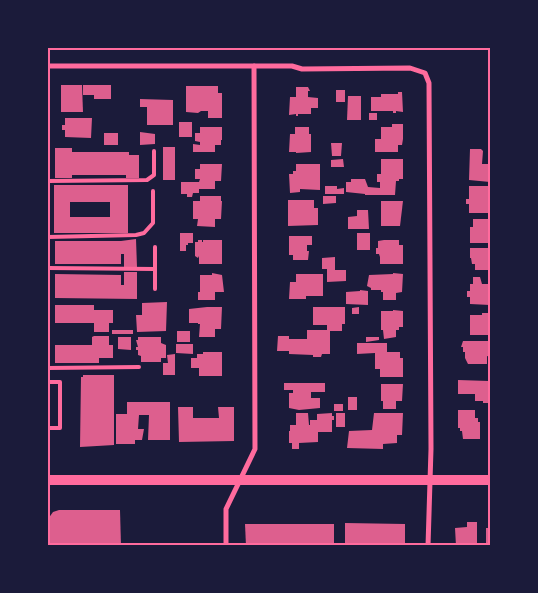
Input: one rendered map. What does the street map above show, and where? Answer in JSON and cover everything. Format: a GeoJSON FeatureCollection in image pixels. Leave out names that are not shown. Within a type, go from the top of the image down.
{"type":"FeatureCollection","features":[{"type":"Feature","properties":{"kind":"main road"},"geometry":{"type":"LineString","coordinates":[[48,480],[490,480]]}},
{"type":"Feature","properties":{"kind":"street"},"geometry":{"type":"LineString","coordinates":[[48,66],[292,66],[302,69],[410,68],[425,73],[429,82],[430,480],[428,546]]}},
{"type":"Feature","properties":{"kind":"street"},"geometry":{"type":"LineString","coordinates":[[226,546],[226,509],[254,448],[254,66]]}},
{"type":"Feature","properties":{"kind":"lane"},"geometry":{"type":"LineString","coordinates":[[48,181],[147,180],[154,175],[154,151]]}},
{"type":"Feature","properties":{"kind":"lane"},"geometry":{"type":"LineString","coordinates":[[48,237],[122,236],[144,233],[153,223],[153,191]]}},
{"type":"Feature","properties":{"kind":"lane"},"geometry":{"type":"LineString","coordinates":[[155,247],[155,289]]}},
{"type":"Feature","properties":{"kind":"lane"},"geometry":{"type":"LineString","coordinates":[[48,268],[155,269]]}},
{"type":"Feature","properties":{"kind":"lane"},"geometry":{"type":"LineString","coordinates":[[48,368],[139,366]]}},
{"type":"Feature","properties":{"kind":"lane"},"geometry":{"type":"LineString","coordinates":[[48,382],[60,382],[60,428],[48,428]]}},
{"type":"Feature","properties":{"kind":"building"},"geometry":{"type":"Polygon","coordinates":[[[61,85],[82,85],[83,112],[61,112],[61,85]]]}},
{"type":"Feature","properties":{"kind":"building"},"geometry":{"type":"Polygon","coordinates":[[[83,85],[111,85],[111,99],[94,99],[94,95],[83,95],[83,85]]]}},
{"type":"Feature","properties":{"kind":"building"},"geometry":{"type":"Polygon","coordinates":[[[186,86],[218,86],[218,93],[222,93],[222,118],[208,118],[208,111],[198,113],[186,112],[186,86]]]}},
{"type":"Feature","properties":{"kind":"building"},"geometry":{"type":"Polygon","coordinates":[[[296,87],[308,87],[310,91],[308,91],[308,97],[318,98],[318,108],[311,108],[311,114],[289,115],[290,97],[296,97],[296,87]]]}},
{"type":"Feature","properties":{"kind":"building"},"geometry":{"type":"Polygon","coordinates":[[[336,90],[345,90],[345,102],[336,102],[336,90]]]}},
{"type":"Feature","properties":{"kind":"building"},"geometry":{"type":"Polygon","coordinates":[[[398,92],[402,92],[403,112],[371,111],[371,97],[381,97],[381,94],[398,94],[398,92]]]}},
{"type":"Feature","properties":{"kind":"building"},"geometry":{"type":"Polygon","coordinates":[[[348,96],[361,96],[361,120],[347,120],[348,96]]]}},
{"type":"Feature","properties":{"kind":"building"},"geometry":{"type":"Polygon","coordinates":[[[140,99],[173,100],[173,125],[147,125],[147,107],[140,107],[140,99]]]}},
{"type":"Feature","properties":{"kind":"building"},"geometry":{"type":"Polygon","coordinates":[[[369,113],[377,113],[377,120],[369,120],[369,113]]]}},
{"type":"Feature","properties":{"kind":"building"},"geometry":{"type":"Polygon","coordinates":[[[65,118],[92,118],[91,138],[65,137],[65,130],[62,130],[62,125],[65,125],[65,118]]]}},
{"type":"Feature","properties":{"kind":"building"},"geometry":{"type":"Polygon","coordinates":[[[179,122],[192,122],[192,137],[179,137],[179,122]]]}},
{"type":"Feature","properties":{"kind":"building"},"geometry":{"type":"Polygon","coordinates":[[[392,124],[403,124],[402,145],[398,145],[398,152],[375,152],[375,139],[381,139],[381,127],[392,127],[392,124]]]}},
{"type":"Feature","properties":{"kind":"building"},"geometry":{"type":"Polygon","coordinates":[[[200,127],[222,127],[221,145],[215,145],[215,152],[193,152],[193,144],[200,145],[200,142],[195,141],[195,133],[200,133],[200,127]]]}},
{"type":"Feature","properties":{"kind":"building"},"geometry":{"type":"Polygon","coordinates":[[[295,127],[309,127],[311,152],[289,152],[290,134],[295,134],[295,127]]]}},
{"type":"Feature","properties":{"kind":"building"},"geometry":{"type":"Polygon","coordinates":[[[140,132],[155,134],[155,144],[140,145],[140,132]]]}},
{"type":"Feature","properties":{"kind":"building"},"geometry":{"type":"Polygon","coordinates":[[[104,133],[118,133],[118,145],[104,145],[104,133]]]}},
{"type":"Feature","properties":{"kind":"building"},"geometry":{"type":"Polygon","coordinates":[[[331,143],[342,143],[341,156],[332,156],[331,143]]]}},
{"type":"Feature","properties":{"kind":"building"},"geometry":{"type":"Polygon","coordinates":[[[163,147],[175,147],[175,180],[163,180],[163,147]]]}},
{"type":"Feature","properties":{"kind":"building"},"geometry":{"type":"Polygon","coordinates":[[[55,148],[72,148],[72,152],[129,152],[129,155],[139,155],[139,178],[126,178],[126,175],[72,175],[72,178],[55,178],[55,148]]]}},
{"type":"Feature","properties":{"kind":"building"},"geometry":{"type":"Polygon","coordinates":[[[470,149],[481,149],[483,151],[482,164],[488,164],[490,182],[469,180],[470,149]]]}},
{"type":"Feature","properties":{"kind":"building"},"geometry":{"type":"Polygon","coordinates":[[[343,159],[344,167],[331,167],[331,160],[343,159]]]}},
{"type":"Feature","properties":{"kind":"building"},"geometry":{"type":"Polygon","coordinates":[[[381,159],[403,159],[403,179],[396,181],[395,195],[365,195],[346,192],[346,182],[351,182],[351,179],[365,179],[368,187],[380,188],[380,182],[377,182],[377,174],[381,174],[381,159]]]}},
{"type":"Feature","properties":{"kind":"building"},"geometry":{"type":"Polygon","coordinates":[[[200,164],[222,164],[221,181],[215,181],[215,189],[199,189],[199,193],[193,193],[192,197],[187,197],[187,194],[181,194],[181,182],[199,182],[200,179],[195,179],[195,169],[200,169],[200,164]]]}},
{"type":"Feature","properties":{"kind":"building"},"geometry":{"type":"Polygon","coordinates":[[[296,164],[320,164],[320,190],[300,189],[300,192],[290,193],[289,174],[293,174],[293,171],[296,171],[296,164]]]}},
{"type":"Feature","properties":{"kind":"building"},"geometry":{"type":"Polygon","coordinates":[[[54,185],[128,185],[128,233],[54,233],[54,185]],[[70,202],[70,217],[110,217],[110,202],[70,202]]]}},
{"type":"Feature","properties":{"kind":"building"},"geometry":{"type":"Polygon","coordinates":[[[325,186],[337,186],[337,189],[344,188],[344,194],[325,194],[325,186]]]}},
{"type":"Feature","properties":{"kind":"building"},"geometry":{"type":"Polygon","coordinates":[[[469,186],[490,186],[490,213],[469,213],[469,204],[466,204],[466,199],[469,199],[469,186]]]}},
{"type":"Feature","properties":{"kind":"building"},"geometry":{"type":"Polygon","coordinates":[[[200,196],[221,196],[221,219],[215,219],[215,227],[197,226],[198,219],[193,219],[193,201],[200,201],[200,196]]]}},
{"type":"Feature","properties":{"kind":"building"},"geometry":{"type":"Polygon","coordinates":[[[323,196],[336,196],[336,203],[323,204],[323,196]]]}},
{"type":"Feature","properties":{"kind":"building"},"geometry":{"type":"Polygon","coordinates":[[[288,200],[314,200],[314,208],[318,208],[318,225],[288,226],[288,200]]]}},
{"type":"Feature","properties":{"kind":"building"},"geometry":{"type":"Polygon","coordinates":[[[381,201],[403,201],[400,226],[381,226],[381,201]]]}},
{"type":"Feature","properties":{"kind":"building"},"geometry":{"type":"Polygon","coordinates":[[[357,210],[368,210],[369,229],[348,229],[348,217],[357,216],[357,210]]]}},
{"type":"Feature","properties":{"kind":"building"},"geometry":{"type":"Polygon","coordinates":[[[473,219],[490,219],[490,243],[470,243],[470,227],[473,227],[473,219]]]}},
{"type":"Feature","properties":{"kind":"building"},"geometry":{"type":"Polygon","coordinates":[[[180,233],[193,233],[193,243],[186,245],[186,251],[180,251],[180,233]]]}},
{"type":"Feature","properties":{"kind":"building"},"geometry":{"type":"Polygon","coordinates":[[[357,233],[370,233],[370,250],[357,250],[357,233]]]}},
{"type":"Feature","properties":{"kind":"building"},"geometry":{"type":"Polygon","coordinates":[[[289,236],[312,236],[312,245],[307,245],[307,251],[309,251],[308,260],[293,260],[293,255],[289,255],[289,236]]]}},
{"type":"Feature","properties":{"kind":"building"},"geometry":{"type":"Polygon","coordinates":[[[136,239],[137,267],[124,267],[124,254],[121,254],[121,264],[55,264],[55,241],[121,241],[136,239]]]}},
{"type":"Feature","properties":{"kind":"building"},"geometry":{"type":"Polygon","coordinates":[[[198,240],[203,242],[203,240],[222,240],[222,264],[199,264],[199,256],[198,258],[195,256],[195,242],[198,242],[198,240]]]}},
{"type":"Feature","properties":{"kind":"building"},"geometry":{"type":"Polygon","coordinates":[[[399,240],[399,245],[403,245],[403,264],[380,264],[380,257],[379,254],[376,254],[376,248],[378,248],[378,241],[399,240]]]}},
{"type":"Feature","properties":{"kind":"building"},"geometry":{"type":"Polygon","coordinates":[[[470,248],[490,248],[490,270],[475,270],[475,264],[472,264],[470,258],[470,248]]]}},
{"type":"Feature","properties":{"kind":"building"},"geometry":{"type":"Polygon","coordinates":[[[335,257],[335,270],[346,270],[346,281],[327,282],[327,269],[322,269],[322,258],[335,257]]]}},
{"type":"Feature","properties":{"kind":"building"},"geometry":{"type":"Polygon","coordinates":[[[124,272],[137,272],[137,299],[55,298],[55,274],[121,275],[121,285],[124,285],[124,272]]]}},
{"type":"Feature","properties":{"kind":"building"},"geometry":{"type":"Polygon","coordinates":[[[212,273],[222,275],[224,292],[215,292],[215,300],[198,300],[200,275],[212,275],[212,273]]]}},
{"type":"Feature","properties":{"kind":"building"},"geometry":{"type":"Polygon","coordinates":[[[296,274],[323,274],[323,296],[289,299],[290,282],[296,282],[296,274]]]}},
{"type":"Feature","properties":{"kind":"building"},"geometry":{"type":"Polygon","coordinates":[[[403,274],[402,292],[396,293],[396,300],[383,300],[383,292],[381,290],[371,290],[367,286],[369,275],[403,274]]]}},
{"type":"Feature","properties":{"kind":"building"},"geometry":{"type":"Polygon","coordinates":[[[473,277],[480,277],[482,284],[490,284],[490,305],[470,304],[470,297],[467,297],[467,291],[470,291],[470,284],[473,284],[473,277]]]}},
{"type":"Feature","properties":{"kind":"building"},"geometry":{"type":"Polygon","coordinates":[[[368,291],[368,305],[346,304],[346,292],[368,291]]]}},
{"type":"Feature","properties":{"kind":"building"},"geometry":{"type":"Polygon","coordinates":[[[167,302],[166,331],[137,332],[136,315],[142,315],[142,303],[167,302]]]}},
{"type":"Feature","properties":{"kind":"building"},"geometry":{"type":"Polygon","coordinates":[[[55,305],[94,305],[94,310],[113,310],[113,323],[109,323],[109,332],[94,332],[94,323],[55,323],[55,305]]]}},
{"type":"Feature","properties":{"kind":"building"},"geometry":{"type":"Polygon","coordinates":[[[222,307],[221,329],[215,329],[215,337],[199,337],[200,324],[189,323],[189,309],[222,307]]]}},
{"type":"Feature","properties":{"kind":"building"},"geometry":{"type":"Polygon","coordinates":[[[313,307],[345,307],[345,324],[342,324],[342,331],[330,331],[330,354],[313,357],[313,355],[289,354],[289,351],[277,351],[278,336],[289,336],[289,339],[307,339],[307,330],[327,330],[327,325],[313,325],[313,307]]]}},
{"type":"Feature","properties":{"kind":"building"},"geometry":{"type":"Polygon","coordinates":[[[359,307],[359,314],[352,314],[352,308],[359,307]]]}},
{"type":"Feature","properties":{"kind":"building"},"geometry":{"type":"Polygon","coordinates":[[[381,311],[403,311],[403,327],[399,327],[399,330],[396,330],[396,337],[384,339],[383,330],[381,330],[381,311]]]}},
{"type":"Feature","properties":{"kind":"building"},"geometry":{"type":"Polygon","coordinates":[[[482,313],[490,313],[490,335],[470,335],[470,315],[482,315],[482,313]]]}},
{"type":"Feature","properties":{"kind":"building"},"geometry":{"type":"Polygon","coordinates":[[[112,330],[133,330],[133,334],[112,334],[112,330]]]}},
{"type":"Feature","properties":{"kind":"building"},"geometry":{"type":"Polygon","coordinates":[[[177,331],[190,331],[190,342],[177,342],[177,331]]]}},
{"type":"Feature","properties":{"kind":"building"},"geometry":{"type":"Polygon","coordinates":[[[109,336],[109,345],[113,345],[113,358],[99,358],[99,363],[55,363],[55,345],[92,345],[92,337],[109,336]]]}},
{"type":"Feature","properties":{"kind":"building"},"geometry":{"type":"Polygon","coordinates":[[[118,337],[131,337],[131,350],[118,349],[118,337]]]}},
{"type":"Feature","properties":{"kind":"building"},"geometry":{"type":"Polygon","coordinates":[[[138,337],[161,337],[161,343],[166,345],[166,358],[161,358],[161,362],[141,362],[141,356],[138,355],[138,350],[136,350],[136,347],[138,347],[136,340],[138,340],[138,337]]]}},
{"type":"Feature","properties":{"kind":"building"},"geometry":{"type":"Polygon","coordinates":[[[366,337],[379,337],[379,340],[366,342],[366,337]]]}},
{"type":"Feature","properties":{"kind":"building"},"geometry":{"type":"Polygon","coordinates":[[[463,341],[488,341],[490,357],[487,356],[487,364],[468,364],[463,347],[461,347],[463,341]]]}},
{"type":"Feature","properties":{"kind":"building"},"geometry":{"type":"Polygon","coordinates":[[[357,343],[387,343],[387,352],[400,352],[400,358],[403,358],[403,377],[380,377],[380,369],[375,369],[375,353],[357,354],[357,343]]]}},
{"type":"Feature","properties":{"kind":"building"},"geometry":{"type":"Polygon","coordinates":[[[176,344],[193,344],[193,354],[176,353],[176,344]]]}},
{"type":"Feature","properties":{"kind":"building"},"geometry":{"type":"Polygon","coordinates":[[[203,352],[222,352],[222,376],[199,376],[199,368],[191,368],[191,358],[197,358],[197,354],[203,354],[203,352]]]}},
{"type":"Feature","properties":{"kind":"building"},"geometry":{"type":"Polygon","coordinates":[[[175,354],[175,375],[163,375],[163,363],[168,363],[167,355],[175,354]]]}},
{"type":"Feature","properties":{"kind":"building"},"geometry":{"type":"Polygon","coordinates":[[[83,375],[114,375],[114,445],[80,447],[81,377],[83,375]]]}},
{"type":"Feature","properties":{"kind":"building"},"geometry":{"type":"Polygon","coordinates":[[[458,380],[489,381],[488,403],[475,401],[475,394],[458,394],[458,380]]]}},
{"type":"Feature","properties":{"kind":"building"},"geometry":{"type":"Polygon","coordinates":[[[284,383],[325,383],[325,392],[311,392],[311,398],[320,398],[320,408],[299,410],[289,408],[289,393],[293,393],[293,390],[284,390],[284,383]]]}},
{"type":"Feature","properties":{"kind":"building"},"geometry":{"type":"Polygon","coordinates":[[[381,384],[403,384],[402,401],[396,401],[396,409],[383,409],[381,384]]]}},
{"type":"Feature","properties":{"kind":"building"},"geometry":{"type":"Polygon","coordinates":[[[348,397],[357,397],[357,410],[348,410],[348,397]]]}},
{"type":"Feature","properties":{"kind":"building"},"geometry":{"type":"Polygon","coordinates":[[[127,402],[170,402],[170,440],[148,440],[149,415],[139,415],[138,429],[144,429],[142,440],[135,440],[135,444],[116,444],[116,414],[127,414],[127,402]]]}},
{"type":"Feature","properties":{"kind":"building"},"geometry":{"type":"Polygon","coordinates":[[[334,404],[343,404],[343,411],[334,411],[334,404]]]}},
{"type":"Feature","properties":{"kind":"building"},"geometry":{"type":"Polygon","coordinates":[[[178,407],[193,407],[193,418],[219,418],[218,407],[234,407],[234,441],[179,442],[178,407]]]}},
{"type":"Feature","properties":{"kind":"building"},"geometry":{"type":"Polygon","coordinates":[[[458,410],[475,410],[475,418],[478,418],[478,422],[480,422],[480,439],[463,439],[462,431],[458,428],[458,410]]]}},
{"type":"Feature","properties":{"kind":"building"},"geometry":{"type":"Polygon","coordinates":[[[296,413],[308,413],[310,425],[310,420],[317,420],[317,414],[332,413],[334,420],[332,420],[332,432],[318,432],[318,442],[299,443],[299,449],[292,449],[292,443],[289,443],[289,431],[290,425],[296,425],[296,413]]]}},
{"type":"Feature","properties":{"kind":"building"},"geometry":{"type":"Polygon","coordinates":[[[336,413],[345,413],[345,427],[336,427],[336,413]]]}},
{"type":"Feature","properties":{"kind":"building"},"geometry":{"type":"Polygon","coordinates":[[[374,413],[403,413],[402,435],[397,435],[397,443],[383,444],[383,449],[347,448],[349,431],[372,430],[374,413]]]}},
{"type":"Feature","properties":{"kind":"building"},"geometry":{"type":"Polygon","coordinates":[[[59,510],[120,510],[121,546],[48,546],[48,519],[53,512],[59,510]]]}},
{"type":"Feature","properties":{"kind":"building"},"geometry":{"type":"Polygon","coordinates":[[[467,522],[477,522],[477,546],[456,546],[455,528],[467,527],[467,522]]]}},
{"type":"Feature","properties":{"kind":"building"},"geometry":{"type":"Polygon","coordinates":[[[345,523],[405,524],[405,544],[345,544],[345,523]]]}},
{"type":"Feature","properties":{"kind":"building"},"geometry":{"type":"Polygon","coordinates":[[[245,524],[334,524],[334,546],[246,546],[245,524]]]}},
{"type":"Feature","properties":{"kind":"building"},"geometry":{"type":"Polygon","coordinates":[[[486,528],[490,528],[490,546],[486,546],[486,528]]]}}]}
